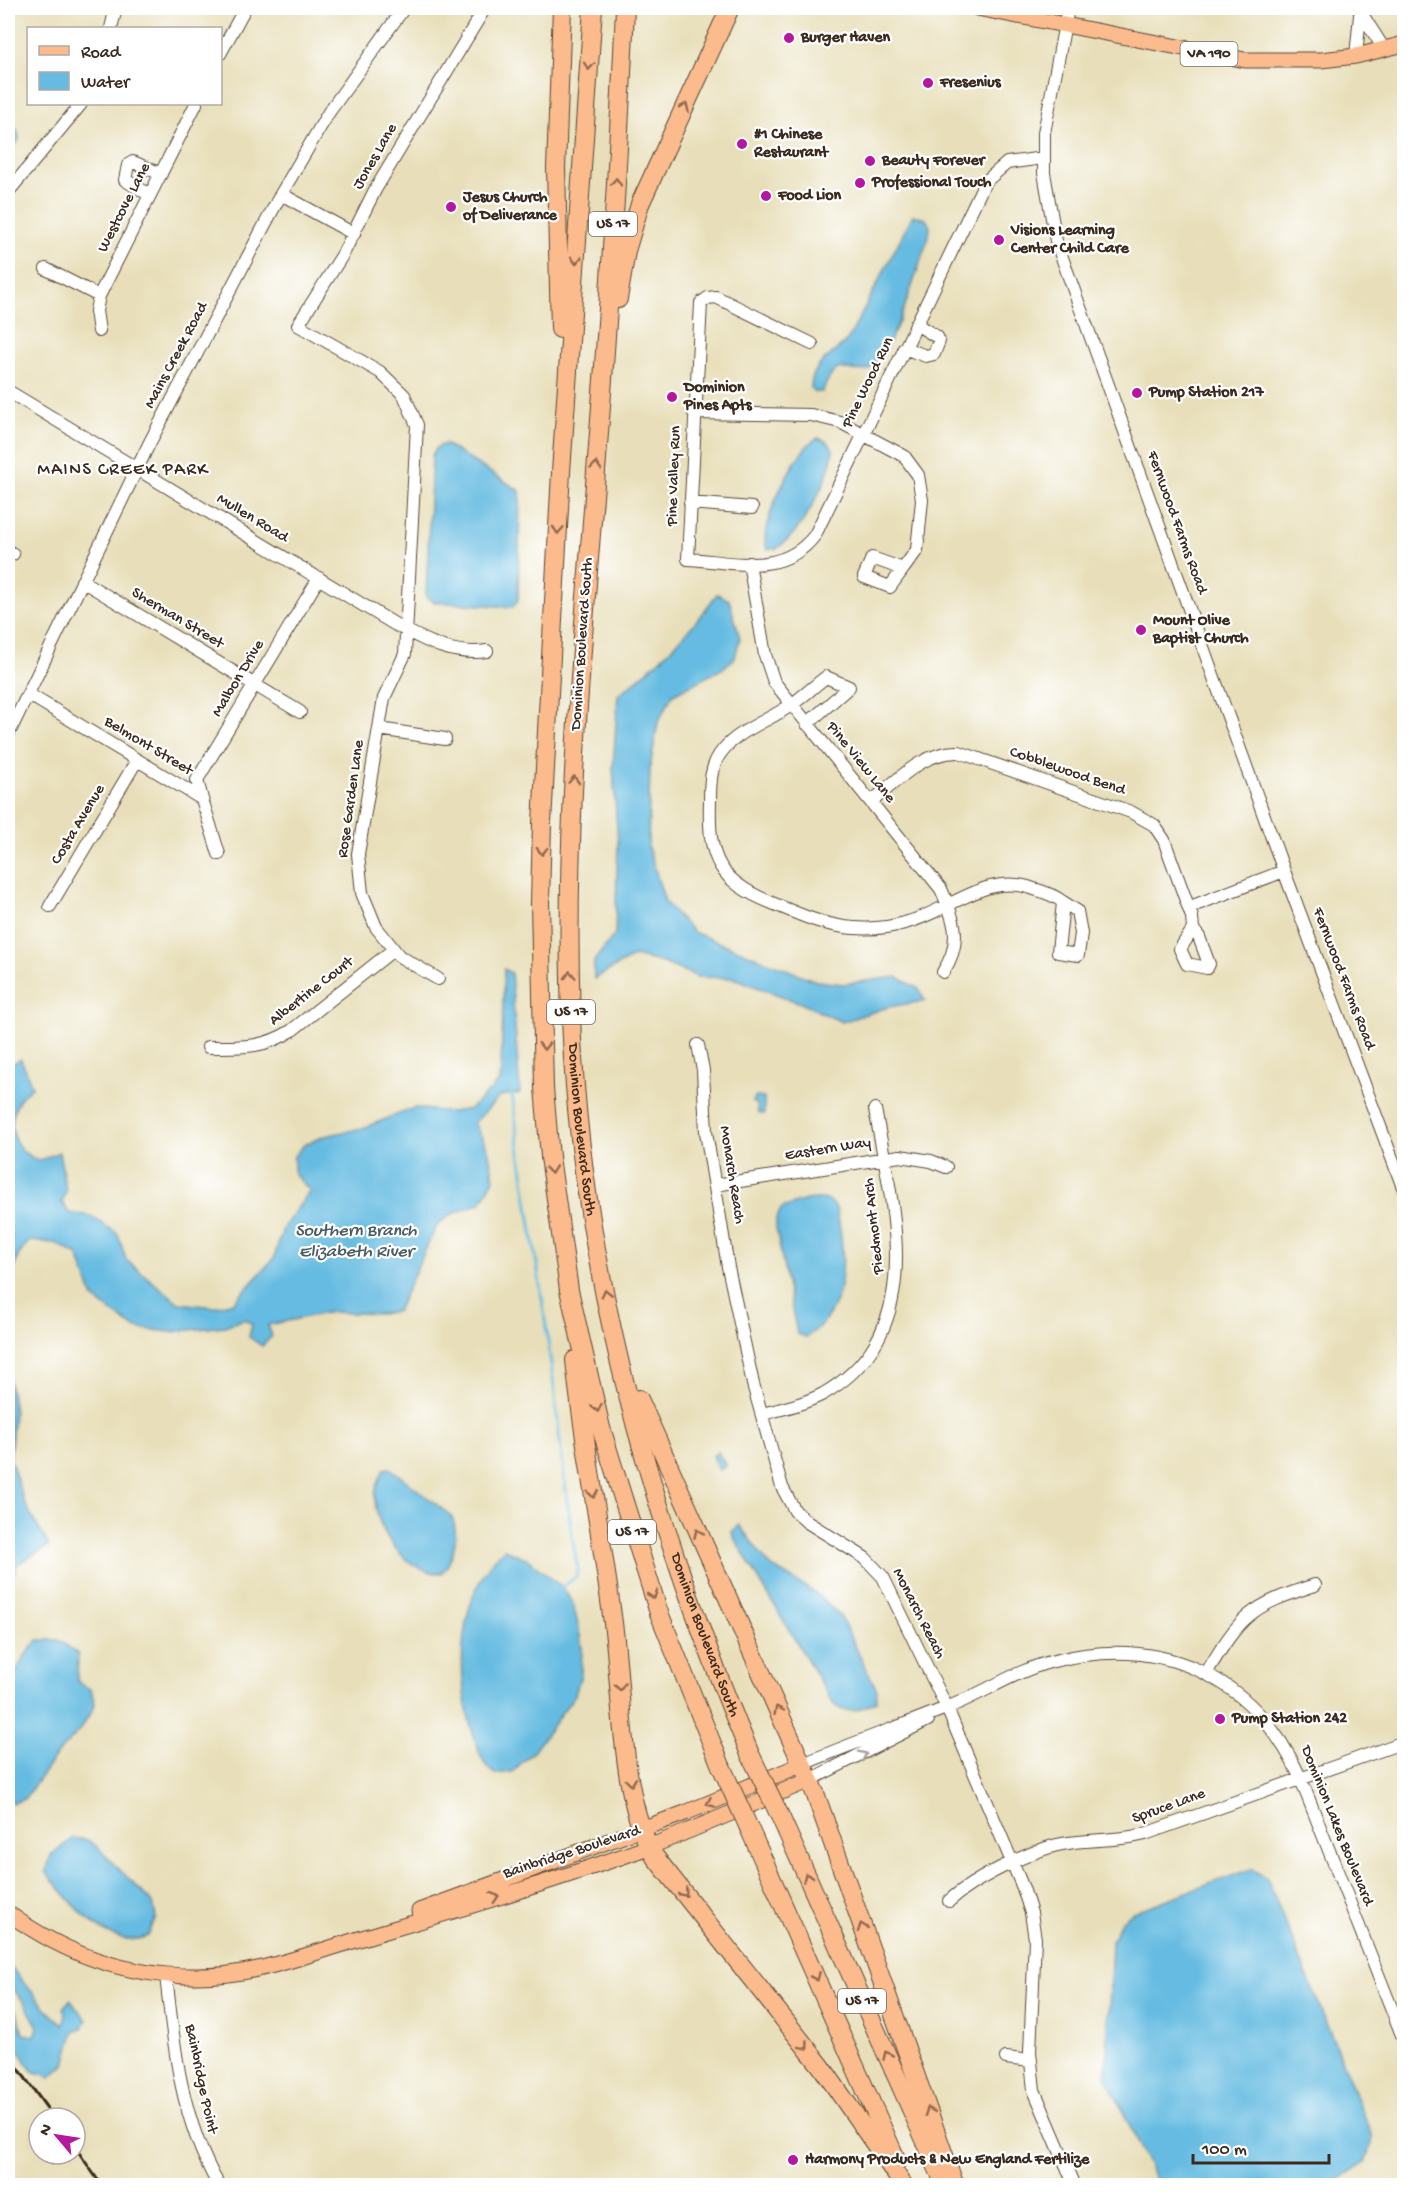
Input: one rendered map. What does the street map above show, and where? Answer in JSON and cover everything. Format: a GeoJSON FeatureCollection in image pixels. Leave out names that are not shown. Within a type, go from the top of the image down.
{"type":"FeatureCollection","features":[{"type":"Feature","properties":{"kind":"highway"},"geometry":{"type":"LineString","coordinates":[[561,472],[556,168],[562,8]]}},
{"type":"Feature","properties":{"kind":"highway","name":"Dominion Boulevard South"},"geometry":{"type":"LineString","coordinates":[[593,8],[561,472],[542,823],[541,973],[544,1088],[550,1156],[569,1290],[601,1428],[627,1515],[675,1656],[721,1766],[874,2104],[906,2186]]}},
{"type":"Feature","properties":{"kind":"highway","name":"Dominion Boulevard South"},"geometry":{"type":"LineString","coordinates":[[625,8],[603,387],[572,811],[568,950],[573,1061],[581,1140],[600,1267],[649,1475],[700,1631],[750,1754],[780,1816],[945,2186]]}},
{"type":"Feature","properties":{"kind":"highway"},"geometry":{"type":"LineString","coordinates":[[622,62],[631,8]]}},
{"type":"Feature","properties":{"kind":"highway"},"geometry":{"type":"LineString","coordinates":[[603,387],[626,251],[640,204],[730,8]]}},
{"type":"Feature","properties":{"kind":"highway"},"geometry":{"type":"LineString","coordinates":[[569,1290],[577,1376],[614,1629],[628,1761],[640,1829],[648,1846],[821,2066],[906,2186]]}},
{"type":"Feature","properties":{"kind":"highway"},"geometry":{"type":"LineString","coordinates":[[619,1350],[806,1772],[955,2186]]}},
{"type":"Feature","properties":{"kind":"main road","name":"VA 190"},"geometry":{"type":"LineString","coordinates":[[977,8],[1245,60],[1296,62],[1356,56],[1404,44]]}},
{"type":"Feature","properties":{"kind":"main road","name":"Bainbridge Boulevard"},"geometry":{"type":"LineString","coordinates":[[339,1945],[399,1918],[640,1829],[806,1772]]}},
{"type":"Feature","properties":{"kind":"main road","name":"Bainbridge Boulevard"},"geometry":{"type":"LineString","coordinates":[[8,1913],[41,1936],[83,1956],[126,1969],[166,1975],[209,1976],[247,1972],[339,1945],[648,1846],[806,1772]]}},
{"type":"Feature","properties":{"kind":"street"},"geometry":{"type":"LineString","coordinates":[[111,27],[116,8]]}},
{"type":"Feature","properties":{"kind":"street"},"geometry":{"type":"LineString","coordinates":[[222,50],[245,8]]}},
{"type":"Feature","properties":{"kind":"street","name":"Mains Creek Road"},"geometry":{"type":"LineString","coordinates":[[8,735],[138,469],[281,194],[329,112],[404,8]]}},
{"type":"Feature","properties":{"kind":"street","name":"Jones Lane"},"geometry":{"type":"LineString","coordinates":[[298,325],[354,234],[375,190],[485,8]]}},
{"type":"Feature","properties":{"kind":"street","name":"Fernwood Farms Road"},"geometry":{"type":"LineString","coordinates":[[1068,8],[1046,114],[1043,158],[1049,216],[1066,274],[1092,337],[1284,872],[1404,1190]]}},
{"type":"Feature","properties":{"kind":"street"},"geometry":{"type":"LineString","coordinates":[[1359,10],[1384,49]]}},
{"type":"Feature","properties":{"kind":"street"},"geometry":{"type":"LineString","coordinates":[[1356,56],[1359,10]]}},
{"type":"Feature","properties":{"kind":"street"},"geometry":{"type":"LineString","coordinates":[[8,192],[80,105]]}},
{"type":"Feature","properties":{"kind":"street","name":"Westcove Lane"},"geometry":{"type":"LineString","coordinates":[[99,331],[96,311],[99,296],[196,105]]}},
{"type":"Feature","properties":{"kind":"street","name":"Pine Wood Run"},"geometry":{"type":"LineString","coordinates":[[688,560],[780,562],[792,557],[807,545],[815,535],[985,182],[1007,164],[1043,158]]}},
{"type":"Feature","properties":{"kind":"street"},"geometry":{"type":"LineString","coordinates":[[150,195],[125,180],[128,165],[134,162],[142,164],[161,174]]}},
{"type":"Feature","properties":{"kind":"street"},"geometry":{"type":"LineString","coordinates":[[281,194],[354,234]]}},
{"type":"Feature","properties":{"kind":"street"},"geometry":{"type":"LineString","coordinates":[[46,269],[99,296]]}},
{"type":"Feature","properties":{"kind":"street","name":"Pine Valley Run"},"geometry":{"type":"LineString","coordinates":[[688,560],[701,303],[708,298],[716,297],[812,344]]}},
{"type":"Feature","properties":{"kind":"street"},"geometry":{"type":"LineString","coordinates":[[904,348],[927,356],[934,354],[937,337],[916,324]]}},
{"type":"Feature","properties":{"kind":"street","name":"Rose Garden Lane"},"geometry":{"type":"LineString","coordinates":[[298,325],[380,372],[404,395],[417,424],[405,654],[384,698],[358,855],[359,876],[368,910],[376,927],[393,950],[411,964],[438,979]]}},
{"type":"Feature","properties":{"kind":"street","name":"Mullen Road"},"geometry":{"type":"LineString","coordinates":[[8,391],[408,631],[459,653],[487,651]]}},
{"type":"Feature","properties":{"kind":"street"},"geometry":{"type":"LineString","coordinates":[[694,413],[811,415],[840,422],[904,456],[915,468],[921,481],[922,500],[917,550],[903,569]]}},
{"type":"Feature","properties":{"kind":"street"},"geometry":{"type":"LineString","coordinates":[[690,503],[752,508]]}},
{"type":"Feature","properties":{"kind":"street","name":"Pine View Lane"},"geometry":{"type":"LineString","coordinates":[[749,563],[770,672],[791,705],[941,888],[949,905],[957,935],[954,950],[943,972]]}},
{"type":"Feature","properties":{"kind":"street","name":"Malbon Drive"},"geometry":{"type":"LineString","coordinates":[[202,799],[197,780],[319,578]]}},
{"type":"Feature","properties":{"kind":"street","name":"Sherman Street"},"geometry":{"type":"LineString","coordinates":[[82,581],[300,712]]}},
{"type":"Feature","properties":{"kind":"street"},"geometry":{"type":"LineString","coordinates":[[807,724],[849,687],[826,677],[791,705],[732,741],[714,763],[711,775],[710,840],[718,864],[725,874],[747,893],[807,917],[838,926],[873,928],[898,925],[949,905],[993,884],[1004,882],[1022,884],[1056,897],[1063,903]]}},
{"type":"Feature","properties":{"kind":"street","name":"Belmont Street"},"geometry":{"type":"LineString","coordinates":[[28,694],[202,799],[219,854]]}},
{"type":"Feature","properties":{"kind":"street"},"geometry":{"type":"LineString","coordinates":[[379,729],[445,739]]}},
{"type":"Feature","properties":{"kind":"street","name":"Cobblewood Bend"},"geometry":{"type":"LineString","coordinates":[[871,802],[929,757],[948,752],[964,753],[1144,818],[1158,830],[1164,840],[1190,908],[1193,929]]}},
{"type":"Feature","properties":{"kind":"street","name":"Costa Avenue"},"geometry":{"type":"LineString","coordinates":[[50,906],[137,760]]}},
{"type":"Feature","properties":{"kind":"street"},"geometry":{"type":"LineString","coordinates":[[1190,908],[1284,872]]}},
{"type":"Feature","properties":{"kind":"street","name":"Albertine Court"},"geometry":{"type":"LineString","coordinates":[[208,1047],[258,1046],[274,1042],[393,950]]}},
{"type":"Feature","properties":{"kind":"street","name":"Monarch Reach"},"geometry":{"type":"LineString","coordinates":[[698,1045],[703,1070],[706,1132],[731,1279],[762,1414],[782,1487],[795,1511],[823,1532],[865,1558],[883,1577],[947,1708],[1023,1888],[1035,1939],[1030,2061],[1034,2090],[1075,2186]]}},
{"type":"Feature","properties":{"kind":"street","name":"Piedmont Arch"},"geometry":{"type":"LineString","coordinates":[[762,1414],[802,1403],[830,1389],[866,1356],[881,1333],[896,1288],[898,1266],[884,1158],[875,1109]]}},
{"type":"Feature","properties":{"kind":"street","name":"Eastern Way"},"geometry":{"type":"LineString","coordinates":[[715,1185],[884,1158],[915,1157],[946,1167]]}},
{"type":"Feature","properties":{"kind":"street"},"geometry":{"type":"LineString","coordinates":[[1207,1672],[1237,1624],[1262,1605],[1315,1586]]}},
{"type":"Feature","properties":{"kind":"street","name":"Dominion Lakes Boulevard"},"geometry":{"type":"LineString","coordinates":[[806,1772],[1052,1661],[1081,1655],[1141,1653],[1179,1662],[1207,1672],[1252,1707],[1282,1739],[1300,1777],[1404,2040]]}},
{"type":"Feature","properties":{"kind":"street","name":"Dominion Lakes Boulevard"},"geometry":{"type":"LineString","coordinates":[[806,1772],[908,1732],[947,1708]]}},
{"type":"Feature","properties":{"kind":"street","name":"Spruce Lane"},"geometry":{"type":"LineString","coordinates":[[949,1901],[976,1881],[1038,1851],[1066,1843],[1106,1842],[1145,1834],[1300,1777],[1404,1742]]}},
{"type":"Feature","properties":{"kind":"street","name":"Bainbridge Point"},"geometry":{"type":"LineString","coordinates":[[166,1975],[171,2021],[188,2118],[201,2153],[219,2186]]}},
{"type":"Feature","properties":{"kind":"street"},"geometry":{"type":"LineString","coordinates":[[1006,2058],[1030,2061]]}},
{"type":"Feature","properties":{"kind":"water"},"geometry":{"type":"Polygon","coordinates":[[[8,120],[17,130],[19,139],[8,155],[8,120]]]}},
{"type":"Feature","properties":{"kind":"water"},"geometry":{"type":"Polygon","coordinates":[[[913,215],[926,219],[930,227],[929,236],[904,308],[887,346],[868,370],[836,370],[822,392],[814,392],[811,388],[816,371],[850,336],[913,215]]]}},
{"type":"Feature","properties":{"kind":"water"},"geometry":{"type":"Polygon","coordinates":[[[818,438],[828,442],[833,449],[821,490],[805,518],[786,541],[776,549],[767,549],[765,539],[767,524],[780,489],[800,455],[809,444],[818,438]]]}},
{"type":"Feature","properties":{"kind":"water"},"geometry":{"type":"Polygon","coordinates":[[[445,444],[520,491],[518,600],[513,607],[434,602],[426,597],[432,455],[437,447],[445,444]]]}},
{"type":"Feature","properties":{"kind":"water"},"geometry":{"type":"Polygon","coordinates":[[[717,594],[729,600],[740,638],[735,657],[722,669],[673,694],[658,722],[650,768],[648,847],[665,902],[693,932],[816,981],[843,984],[897,977],[919,989],[925,1001],[888,1007],[842,1022],[803,1004],[733,978],[698,977],[663,963],[634,956],[594,979],[594,961],[615,934],[618,845],[613,768],[618,695],[671,649],[717,594]]]}},
{"type":"Feature","properties":{"kind":"water","name":"Southern Branch Elizabeth River"},"geometry":{"type":"Polygon","coordinates":[[[504,969],[511,973],[520,1093],[500,1096],[474,1123],[488,1149],[494,1179],[481,1203],[450,1215],[436,1227],[397,1311],[381,1314],[331,1312],[268,1325],[272,1336],[262,1346],[249,1337],[252,1324],[244,1319],[225,1326],[171,1332],[135,1328],[93,1298],[78,1255],[55,1243],[29,1241],[18,1256],[8,1288],[8,1066],[21,1059],[32,1087],[20,1099],[13,1115],[15,1140],[24,1152],[39,1161],[59,1152],[66,1191],[62,1202],[69,1213],[91,1216],[118,1234],[126,1260],[179,1303],[214,1307],[234,1302],[274,1258],[283,1228],[310,1191],[294,1174],[294,1156],[305,1144],[325,1136],[363,1128],[414,1108],[451,1112],[470,1109],[500,1081],[504,969]]]}},
{"type":"Feature","properties":{"kind":"water"},"geometry":{"type":"Polygon","coordinates":[[[755,1097],[764,1098],[764,1114],[758,1113],[757,1104],[752,1102],[755,1097]]]}},
{"type":"Feature","properties":{"kind":"water"},"geometry":{"type":"Polygon","coordinates":[[[806,1200],[827,1200],[836,1208],[843,1261],[837,1296],[831,1312],[820,1326],[806,1337],[797,1334],[776,1218],[782,1208],[806,1200]]]}},
{"type":"Feature","properties":{"kind":"water"},"geometry":{"type":"Polygon","coordinates":[[[8,1371],[14,1412],[10,1458],[24,1502],[49,1546],[17,1564],[8,1592],[8,1371]]]}},
{"type":"Feature","properties":{"kind":"water"},"geometry":{"type":"Polygon","coordinates":[[[718,1452],[726,1466],[719,1470],[713,1456],[718,1452]]]}},
{"type":"Feature","properties":{"kind":"water"},"geometry":{"type":"Polygon","coordinates":[[[390,1468],[451,1516],[455,1530],[454,1546],[450,1561],[442,1573],[429,1572],[406,1559],[388,1538],[382,1526],[377,1513],[375,1492],[384,1469],[390,1468]]]}},
{"type":"Feature","properties":{"kind":"water"},"geometry":{"type":"Polygon","coordinates":[[[739,1525],[769,1565],[817,1594],[840,1616],[877,1690],[876,1701],[850,1710],[834,1705],[733,1536],[732,1532],[739,1525]]]}},
{"type":"Feature","properties":{"kind":"water"},"geometry":{"type":"Polygon","coordinates":[[[504,1549],[526,1558],[563,1588],[572,1602],[582,1648],[581,1674],[575,1695],[533,1752],[512,1772],[495,1774],[484,1763],[468,1716],[462,1665],[468,1613],[476,1589],[488,1567],[504,1549]]]}},
{"type":"Feature","properties":{"kind":"water"},"geometry":{"type":"Polygon","coordinates":[[[38,1640],[59,1640],[78,1654],[77,1681],[91,1690],[95,1705],[81,1729],[58,1753],[24,1799],[13,1803],[8,1797],[8,1687],[24,1657],[38,1640]]]}},
{"type":"Feature","properties":{"kind":"water"},"geometry":{"type":"Polygon","coordinates":[[[73,1838],[88,1840],[96,1846],[153,1903],[156,1918],[148,1936],[133,1940],[104,1931],[78,1909],[46,1872],[51,1855],[73,1838]]]}},
{"type":"Feature","properties":{"kind":"water"},"geometry":{"type":"Polygon","coordinates":[[[1251,1869],[1267,1878],[1373,2137],[1365,2162],[1331,2185],[1158,2185],[1106,2076],[1112,1942],[1121,1921],[1133,1912],[1251,1869]]]}},
{"type":"Feature","properties":{"kind":"water"},"geometry":{"type":"Polygon","coordinates":[[[8,1964],[52,2015],[63,2024],[66,2015],[63,2008],[70,2000],[87,2020],[82,2028],[74,2032],[65,2064],[50,2077],[32,2071],[8,2033],[8,2000],[17,2013],[23,2034],[35,2036],[38,2027],[24,2002],[8,1984],[8,1964]]]}},
{"type":"Feature","properties":{"kind":"waterway"},"geometry":{"type":"LineString","coordinates":[[512,1094],[546,1324],[569,1517],[578,1570],[576,1577],[562,1587]]}},
{"type":"Feature","properties":{"kind":"railway"},"geometry":{"type":"LineString","coordinates":[[8,2054],[45,2106]]}},
{"type":"Feature","properties":{"kind":"railway"},"geometry":{"type":"LineString","coordinates":[[87,2164],[102,2186]]}},
{"type":"Feature","properties":{"kind":"place","name":"Burger Haven"},"geometry":{"type":"Point","coordinates":[789,38]}},
{"type":"Feature","properties":{"kind":"place","name":"Fresenius"},"geometry":{"type":"Point","coordinates":[928,83]}},
{"type":"Feature","properties":{"kind":"place","name":"#1 Chinese Restaurant"},"geometry":{"type":"Point","coordinates":[742,144]}},
{"type":"Feature","properties":{"kind":"place","name":"Beauty Forever"},"geometry":{"type":"Point","coordinates":[870,161]}},
{"type":"Feature","properties":{"kind":"place","name":"Professional Touch"},"geometry":{"type":"Point","coordinates":[860,183]}},
{"type":"Feature","properties":{"kind":"place","name":"Food Lion"},"geometry":{"type":"Point","coordinates":[766,196]}},
{"type":"Feature","properties":{"kind":"place","name":"Jesus Church of Deliverance"},"geometry":{"type":"Point","coordinates":[451,207]}},
{"type":"Feature","properties":{"kind":"place","name":"Visions Learning Center Child Care"},"geometry":{"type":"Point","coordinates":[999,240]}},
{"type":"Feature","properties":{"kind":"place","name":"Pump Station 217"},"geometry":{"type":"Point","coordinates":[1137,393]}},
{"type":"Feature","properties":{"kind":"place","name":"Dominion Pines Apts"},"geometry":{"type":"Point","coordinates":[672,397]}},
{"type":"Feature","properties":{"kind":"place","name":"Mount Olive Baptist Church"},"geometry":{"type":"Point","coordinates":[1141,630]}},
{"type":"Feature","properties":{"kind":"place","name":"Pump Station 242"},"geometry":{"type":"Point","coordinates":[1220,1719]}},
{"type":"Feature","properties":{"kind":"place","name":"Harmony Products & New England Fertilize"},"geometry":{"type":"Point","coordinates":[793,2160]}},
{"type":"Feature","properties":{"kind":"district","name":"MAINS CREEK PARK"},"geometry":{"type":"Point","coordinates":[123,470]}}]}
